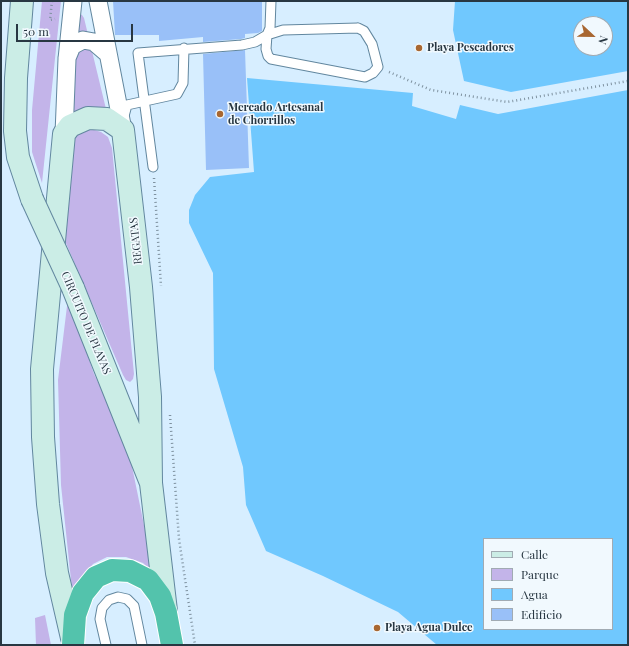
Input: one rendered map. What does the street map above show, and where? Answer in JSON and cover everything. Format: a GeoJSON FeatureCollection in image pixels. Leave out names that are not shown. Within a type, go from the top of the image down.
{"type":"FeatureCollection","features":[{"type":"Feature","properties":{"kind":"highway"},"geometry":{"type":"LineString","coordinates":[[72,642],[75,615],[83,593],[96,577],[112,570],[130,571],[148,580],[160,596],[166,613]]}},
{"type":"Feature","properties":{"kind":"highway","name":"CIRCUITO DE PLAYAS"},"geometry":{"type":"LineString","coordinates":[[166,613],[172,645]]}},
{"type":"Feature","properties":{"kind":"main road","name":"CIRCUITO DE PLAYAS"},"geometry":{"type":"LineString","coordinates":[[22,1],[16,78],[15,131],[18,157],[32,199],[73,288],[151,483],[166,613]]}},
{"type":"Feature","properties":{"kind":"main road"},"geometry":{"type":"LineString","coordinates":[[72,642],[57,572],[48,504],[43,437],[42,369],[64,134],[70,126],[79,121],[98,117],[107,119],[123,130]]}},
{"type":"Feature","properties":{"kind":"main road","name":"REGATAS"},"geometry":{"type":"LineString","coordinates":[[123,130],[141,287],[149,389],[151,483]]}},
{"type":"Feature","properties":{"kind":"street"},"geometry":{"type":"LineString","coordinates":[[64,134],[67,59],[73,1]]}},
{"type":"Feature","properties":{"kind":"street","name":"REGATAS"},"geometry":{"type":"LineString","coordinates":[[98,1],[123,130]]}},
{"type":"Feature","properties":{"kind":"street"},"geometry":{"type":"LineString","coordinates":[[67,59],[72,46],[83,40],[94,42],[108,54]]}},
{"type":"Feature","properties":{"kind":"lane"},"geometry":{"type":"LineString","coordinates":[[153,167],[143,101],[138,52],[242,45],[255,42],[267,35],[283,30],[358,28],[364,31],[372,44],[378,67],[373,73],[365,77],[271,59],[268,56],[266,49],[267,35],[270,28],[271,1]]}},
{"type":"Feature","properties":{"kind":"lane"},"geometry":{"type":"LineString","coordinates":[[123,130],[125,109],[128,105],[177,94],[182,88],[184,48]]}},
{"type":"Feature","properties":{"kind":"lane"},"geometry":{"type":"LineString","coordinates":[[106,645],[100,620],[102,608],[109,600],[118,597],[127,600],[134,606],[142,645]]}},
{"type":"Feature","properties":{"kind":"path"},"geometry":{"type":"LineString","coordinates":[[378,67],[431,90],[507,102],[628,81]]}},
{"type":"Feature","properties":{"kind":"path"},"geometry":{"type":"LineString","coordinates":[[153,167],[162,292]]}},
{"type":"Feature","properties":{"kind":"path"},"geometry":{"type":"LineString","coordinates":[[170,408],[179,539],[195,645]]}},
{"type":"Feature","properties":{"kind":"green space"},"geometry":{"type":"Polygon","coordinates":[[[42,1],[61,1],[42,183],[32,152],[32,110],[42,1]]]}},
{"type":"Feature","properties":{"kind":"green space"},"geometry":{"type":"Polygon","coordinates":[[[80,14],[84,18],[106,109],[70,116],[77,16],[80,14]]]}},
{"type":"Feature","properties":{"kind":"green space"},"geometry":{"type":"Polygon","coordinates":[[[91,129],[101,132],[108,137],[112,148],[134,374],[133,379],[130,382],[126,380],[123,375],[62,234],[73,135],[91,129]]]}},
{"type":"Feature","properties":{"kind":"green space"},"geometry":{"type":"Polygon","coordinates":[[[68,298],[94,374],[127,442],[154,574],[143,563],[126,557],[107,557],[93,564],[82,579],[73,599],[61,485],[58,380],[68,298]]]}},
{"type":"Feature","properties":{"kind":"green space"},"geometry":{"type":"Polygon","coordinates":[[[45,615],[51,645],[36,645],[35,618],[45,615]]]}},
{"type":"Feature","properties":{"kind":"water"},"geometry":{"type":"Polygon","coordinates":[[[455,1],[628,1],[628,71],[511,92],[464,81],[453,30],[455,1]]]}},
{"type":"Feature","properties":{"kind":"water"},"geometry":{"type":"Polygon","coordinates":[[[247,78],[413,93],[412,106],[456,119],[460,105],[498,114],[628,90],[628,645],[437,645],[398,612],[323,576],[266,551],[246,505],[243,467],[214,369],[213,273],[189,223],[189,210],[195,195],[210,177],[254,172],[247,78]]]}},
{"type":"Feature","properties":{"kind":"building"},"geometry":{"type":"Polygon","coordinates":[[[113,1],[262,1],[262,31],[258,33],[245,34],[245,38],[241,39],[203,42],[203,37],[159,41],[159,35],[115,35],[113,1]]]}},
{"type":"Feature","properties":{"kind":"building"},"geometry":{"type":"Polygon","coordinates":[[[245,50],[249,168],[206,170],[203,54],[245,50]]]}},
{"type":"Feature","properties":{"kind":"place","name":"Playa Pescadores"},"geometry":{"type":"Point","coordinates":[419,48]}},
{"type":"Feature","properties":{"kind":"place","name":"Mercado Artesanal de Chorrillos"},"geometry":{"type":"Point","coordinates":[220,114]}},
{"type":"Feature","properties":{"kind":"place","name":"Playa Agua Dulce"},"geometry":{"type":"Point","coordinates":[377,628]}}]}
